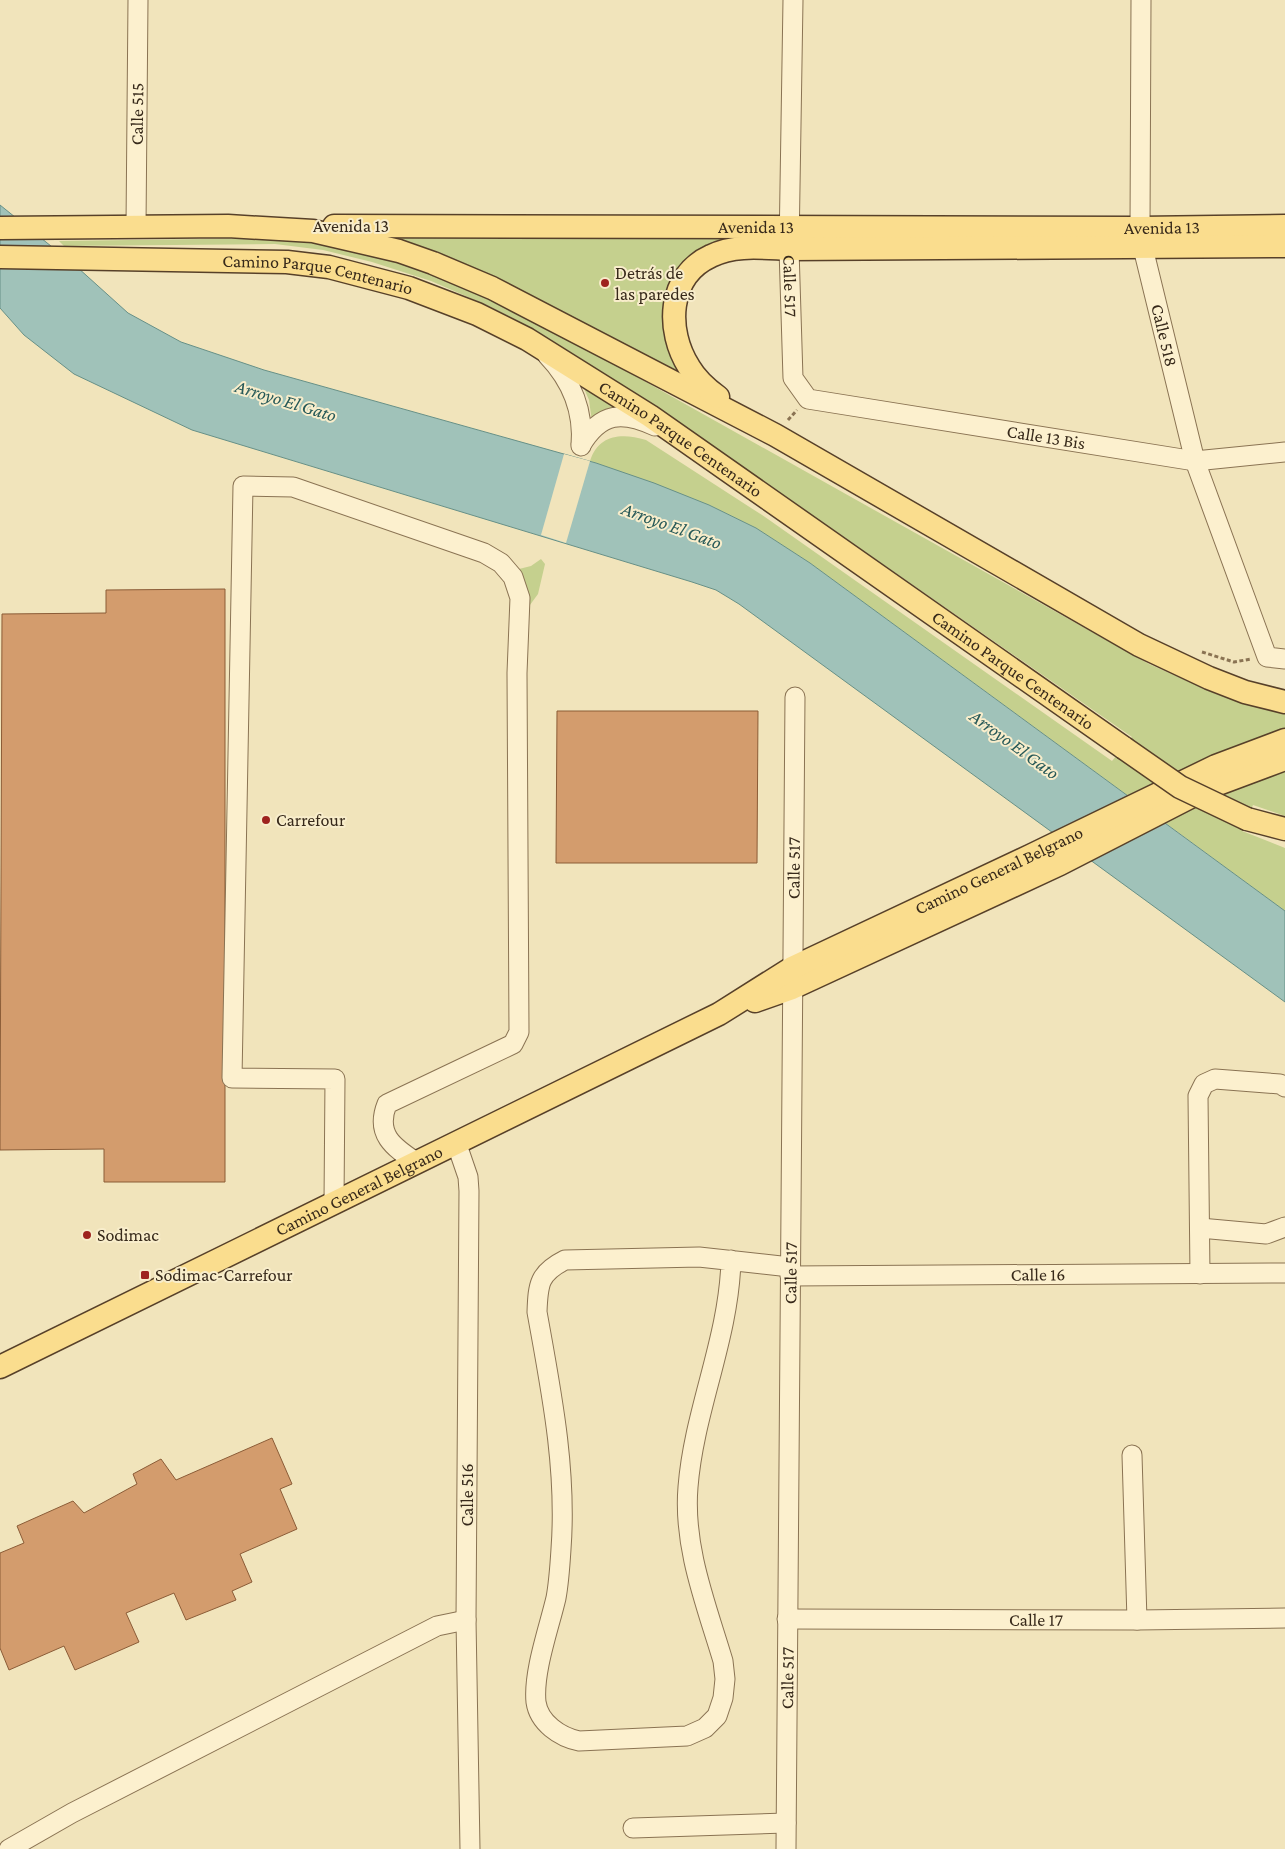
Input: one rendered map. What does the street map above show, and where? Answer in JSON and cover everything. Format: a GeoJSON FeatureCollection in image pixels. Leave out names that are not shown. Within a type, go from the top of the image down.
{"type":"FeatureCollection","features":[{"type":"Feature","properties":{"kind":"main road","name":"Camino Parque Centenario"},"geometry":{"type":"LineString","coordinates":[[0,228],[228,226],[313,232],[400,251],[433,263],[492,288],[750,422],[1139,645],[1209,678],[1245,692],[1285,702]]}},
{"type":"Feature","properties":{"kind":"main road","name":"Avenida 13"},"geometry":{"type":"LineString","coordinates":[[228,226],[791,226],[1141,238],[1285,246]]}},
{"type":"Feature","properties":{"kind":"main road","name":"Avenida 13"},"geometry":{"type":"LineString","coordinates":[[750,422],[709,390],[689,368],[680,352],[676,335],[674,305],[682,281],[703,260],[712,255],[741,248],[790,249],[1141,238],[1285,226]]}},
{"type":"Feature","properties":{"kind":"main road","name":"Camino Parque Centenario"},"geometry":{"type":"LineString","coordinates":[[0,257],[287,262],[329,267],[409,288],[458,306],[513,331],[679,436],[1180,787],[1247,819],[1284,830]]}},
{"type":"Feature","properties":{"kind":"main road","name":"Camino General Belgrano"},"geometry":{"type":"LineString","coordinates":[[792,978],[1060,864],[1216,766],[1285,740]]}},
{"type":"Feature","properties":{"kind":"main road","name":"Camino General Belgrano"},"geometry":{"type":"LineString","coordinates":[[0,1367],[792,978],[1032,856],[1150,806],[1210,787],[1285,759]]}},
{"type":"Feature","properties":{"kind":"street","name":"Calle 515"},"geometry":{"type":"LineString","coordinates":[[136,226],[138,0]]}},
{"type":"Feature","properties":{"kind":"street","name":"Calle 517"},"geometry":{"type":"LineString","coordinates":[[793,0],[790,249],[793,378],[808,399]]}},
{"type":"Feature","properties":{"kind":"street","name":"Calle 518"},"geometry":{"type":"LineString","coordinates":[[1140,0],[1141,238],[1195,461],[1276,658]]}},
{"type":"Feature","properties":{"kind":"street"},"geometry":{"type":"LineString","coordinates":[[513,331],[548,356],[568,382],[580,410],[581,446],[596,424],[614,417],[643,420],[679,436]]}},
{"type":"Feature","properties":{"kind":"street","name":"Calle 13 Bis"},"geometry":{"type":"LineString","coordinates":[[808,399],[1195,461],[1285,452]]}},
{"type":"Feature","properties":{"kind":"street"},"geometry":{"type":"LineString","coordinates":[[334,1202],[335,1079],[232,1078],[243,486],[293,487],[476,549],[501,563],[513,577],[520,598],[517,674],[519,1032],[513,1044],[387,1104],[383,1114],[385,1133],[394,1148],[416,1162]]}},
{"type":"Feature","properties":{"kind":"street","name":"Calle 517"},"geometry":{"type":"LineString","coordinates":[[786,1849],[795,697]]}},
{"type":"Feature","properties":{"kind":"street"},"geometry":{"type":"LineString","coordinates":[[1200,1274],[1198,1096],[1204,1084],[1215,1080],[1280,1084],[1285,1087]]}},
{"type":"Feature","properties":{"kind":"street","name":"Calle 516"},"geometry":{"type":"LineString","coordinates":[[456,1142],[468,1177],[469,1191],[466,1620],[470,1849]]}},
{"type":"Feature","properties":{"kind":"street"},"geometry":{"type":"LineString","coordinates":[[1200,1228],[1266,1234],[1285,1227]]}},
{"type":"Feature","properties":{"kind":"street","name":"Calle 16"},"geometry":{"type":"LineString","coordinates":[[731,1260],[730,1288],[724,1329],[692,1456],[687,1488],[690,1547],[722,1661],[725,1679],[717,1716],[705,1728],[687,1736],[579,1741],[568,1739],[555,1732],[545,1721],[536,1704],[538,1678],[556,1595],[562,1516],[557,1428],[537,1312],[541,1278],[550,1267],[565,1260],[699,1257],[731,1260],[790,1271],[1285,1273]]}},
{"type":"Feature","properties":{"kind":"street"},"geometry":{"type":"LineString","coordinates":[[1132,1455],[1137,1620]]}},
{"type":"Feature","properties":{"kind":"street","name":"Calle 17"},"geometry":{"type":"LineString","coordinates":[[787,1619],[1137,1620],[1285,1618]]}},
{"type":"Feature","properties":{"kind":"street"},"geometry":{"type":"LineString","coordinates":[[9,1849],[72,1813],[428,1630],[437,1626],[466,1620]]}},
{"type":"Feature","properties":{"kind":"street"},"geometry":{"type":"LineString","coordinates":[[633,1828],[786,1823]]}},
{"type":"Feature","properties":{"kind":"path"},"geometry":{"type":"LineString","coordinates":[[774,435],[808,399]]}},
{"type":"Feature","properties":{"kind":"green space"},"geometry":{"type":"Polygon","coordinates":[[[382,235],[762,237],[701,248],[686,261],[671,281],[663,308],[664,322],[666,335],[683,378],[382,235]]]}},
{"type":"Feature","properties":{"kind":"green space"},"geometry":{"type":"Polygon","coordinates":[[[274,238],[324,244],[375,254],[465,286],[571,340],[1149,664],[1216,694],[1285,713],[1285,730],[1131,798],[810,563],[756,528],[709,505],[590,461],[599,445],[612,438],[620,436],[646,440],[765,517],[1112,761],[1132,737],[688,429],[577,356],[491,307],[431,281],[372,262],[323,250],[275,244],[64,246],[59,241],[274,238]]]}},
{"type":"Feature","properties":{"kind":"green space"},"geometry":{"type":"Polygon","coordinates":[[[580,379],[627,408],[592,422],[589,400],[580,379]]]}},
{"type":"Feature","properties":{"kind":"green space"},"geometry":{"type":"Polygon","coordinates":[[[541,559],[545,564],[538,594],[527,609],[519,569],[531,566],[541,559]]]}},
{"type":"Feature","properties":{"kind":"green space"},"geometry":{"type":"Polygon","coordinates":[[[1285,767],[1285,816],[1253,805],[1242,831],[1285,848],[1285,911],[1160,819],[1285,767]]]}},
{"type":"Feature","properties":{"kind":"water","name":"Arroyo El Gato"},"geometry":{"type":"Polygon","coordinates":[[[0,205],[77,267],[128,313],[181,342],[264,370],[596,463],[709,505],[756,528],[810,563],[1285,911],[1285,1002],[739,604],[716,590],[192,430],[74,374],[24,335],[0,308],[0,205]]]}},
{"type":"Feature","properties":{"kind":"pier"},"geometry":{"type":"Polygon","coordinates":[[[564,454],[590,461],[566,543],[541,535],[564,454]]]}},
{"type":"Feature","properties":{"kind":"building"},"geometry":{"type":"Polygon","coordinates":[[[225,589],[225,1182],[104,1182],[104,1149],[0,1150],[2,614],[106,613],[106,590],[225,589]]]}},
{"type":"Feature","properties":{"kind":"building"},"geometry":{"type":"Polygon","coordinates":[[[557,711],[758,711],[757,863],[556,863],[557,711]]]}},
{"type":"Feature","properties":{"kind":"building"},"geometry":{"type":"Polygon","coordinates":[[[272,1438],[292,1484],[280,1489],[297,1529],[240,1554],[252,1582],[232,1591],[236,1600],[186,1620],[174,1593],[126,1613],[139,1642],[75,1670],[64,1646],[9,1670],[0,1648],[0,1553],[24,1543],[17,1526],[73,1501],[84,1513],[137,1484],[133,1474],[161,1459],[176,1480],[272,1438]]]}},
{"type":"Feature","properties":{"kind":"place","name":"Detrás de las paredes"},"geometry":{"type":"Point","coordinates":[605,283]}},
{"type":"Feature","properties":{"kind":"place","name":"Carrefour"},"geometry":{"type":"Point","coordinates":[266,820]}},
{"type":"Feature","properties":{"kind":"place","name":"Sodimac"},"geometry":{"type":"Point","coordinates":[87,1235]}},
{"type":"Feature","properties":{"kind":"place","name":"Sodimac-Carrefour"},"geometry":{"type":"Point","coordinates":[145,1275]}}]}
